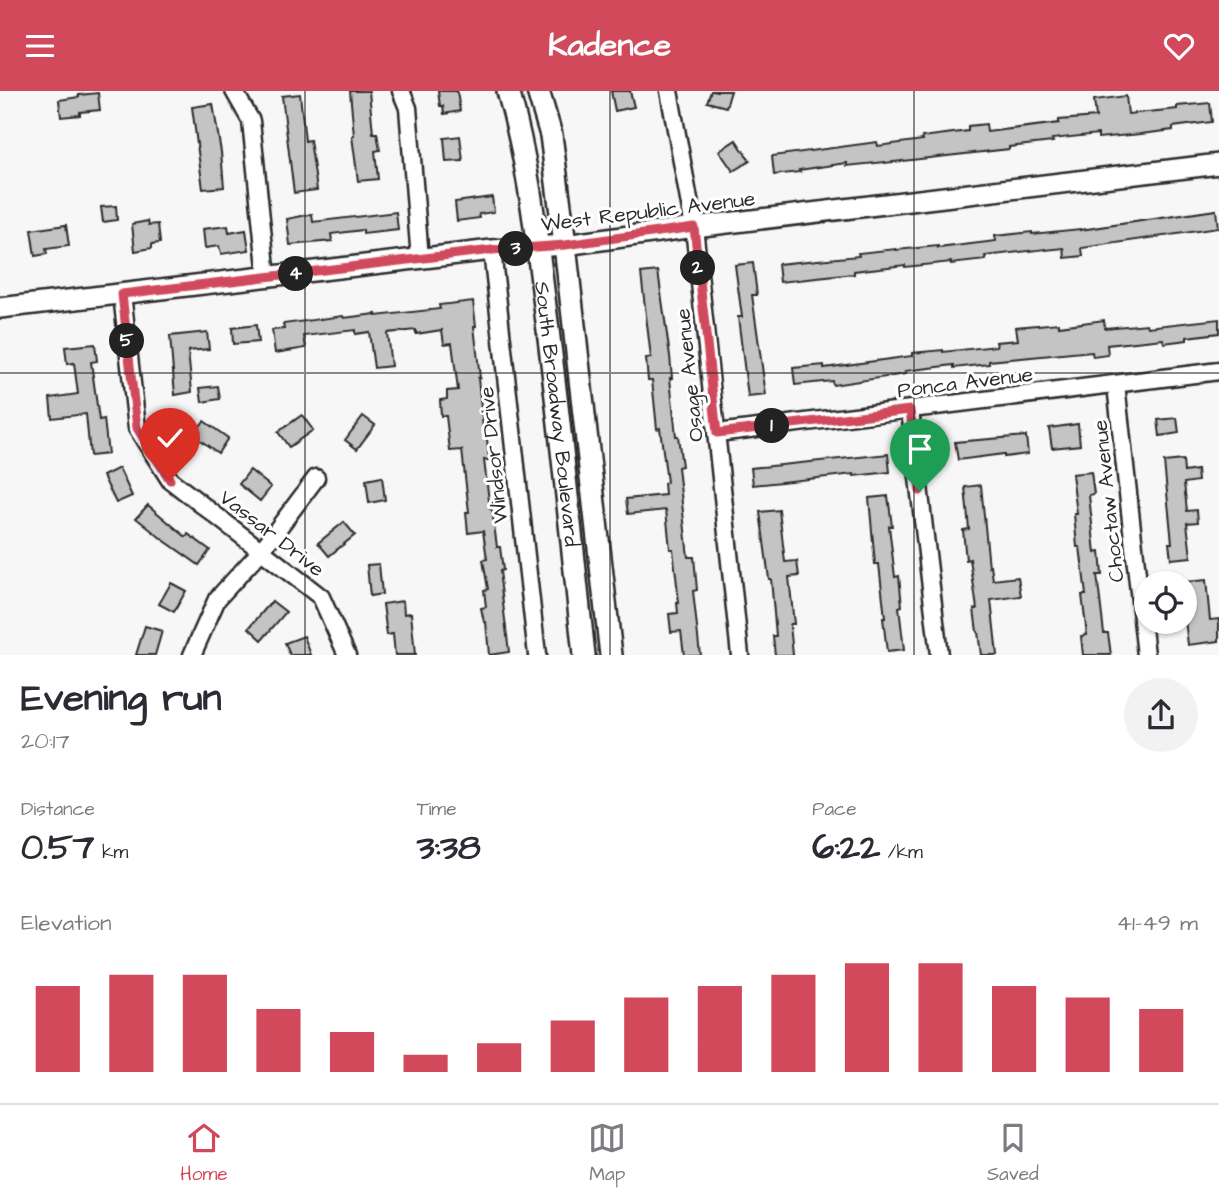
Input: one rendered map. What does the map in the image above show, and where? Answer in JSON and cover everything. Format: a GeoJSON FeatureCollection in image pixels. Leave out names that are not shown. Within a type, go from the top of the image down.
{"type":"FeatureCollection","features":[{"type":"Feature","properties":{"kind":"main road","name":"South Broadway Boulevard"},"geometry":{"type":"LineString","coordinates":[[508,91],[531,192],[584,655]]}},
{"type":"Feature","properties":{"kind":"main road","name":"South Broadway Boulevard"},"geometry":{"type":"LineString","coordinates":[[538,91],[551,135],[611,655]]}},
{"type":"Feature","properties":{"kind":"street"},"geometry":{"type":"LineString","coordinates":[[234,91],[251,121],[267,277]]}},
{"type":"Feature","properties":{"kind":"street"},"geometry":{"type":"LineString","coordinates":[[401,91],[408,108],[421,259]]}},
{"type":"Feature","properties":{"kind":"street","name":"Osage Avenue"},"geometry":{"type":"LineString","coordinates":[[669,91],[694,227],[740,655]]}},
{"type":"Feature","properties":{"kind":"street","name":"West Republic Avenue"},"geometry":{"type":"LineString","coordinates":[[0,308],[492,250],[565,245],[694,227],[1219,165]]}},
{"type":"Feature","properties":{"kind":"street","name":"Windsor Drive"},"geometry":{"type":"LineString","coordinates":[[492,250],[537,655]]}},
{"type":"Feature","properties":{"kind":"street","name":"Vassar Drive"},"geometry":{"type":"LineString","coordinates":[[122,294],[137,428],[170,480],[321,597],[347,655]]}},
{"type":"Feature","properties":{"kind":"street","name":"Ponca Avenue"},"geometry":{"type":"LineString","coordinates":[[717,433],[1219,371]]}},
{"type":"Feature","properties":{"kind":"street","name":"Choctaw Avenue"},"geometry":{"type":"LineString","coordinates":[[1116,385],[1146,655]]}},
{"type":"Feature","properties":{"kind":"street"},"geometry":{"type":"LineString","coordinates":[[910,410],[939,655]]}},
{"type":"Feature","properties":{"kind":"street"},"geometry":{"type":"LineString","coordinates":[[192,655],[217,599],[261,551],[316,478]]}},
{"type":"Feature","properties":{"kind":"building"},"geometry":{"type":"Polygon","coordinates":[[[350,91],[369,91],[373,133],[377,133],[380,150],[375,151],[378,179],[358,181],[350,91]]]}},
{"type":"Feature","properties":{"kind":"building"},"geometry":{"type":"Polygon","coordinates":[[[438,91],[457,91],[460,111],[444,114],[438,91]]]}},
{"type":"Feature","properties":{"kind":"building"},"geometry":{"type":"Polygon","coordinates":[[[611,91],[630,91],[634,107],[615,111],[611,91]]]}},
{"type":"Feature","properties":{"kind":"building"},"geometry":{"type":"Polygon","coordinates":[[[711,91],[731,91],[726,107],[707,102],[711,91]]]}},
{"type":"Feature","properties":{"kind":"building"},"geometry":{"type":"Polygon","coordinates":[[[98,93],[100,110],[61,117],[59,100],[98,93]]]}},
{"type":"Feature","properties":{"kind":"building"},"geometry":{"type":"Polygon","coordinates":[[[300,94],[305,141],[310,140],[317,190],[294,193],[282,96],[300,94]]]}},
{"type":"Feature","properties":{"kind":"building"},"geometry":{"type":"Polygon","coordinates":[[[1126,96],[1128,114],[1210,103],[1212,122],[1141,134],[1098,138],[1098,134],[1052,139],[1053,142],[1009,149],[885,163],[847,166],[847,163],[774,175],[772,156],[877,142],[878,146],[923,140],[922,137],[968,131],[968,126],[986,124],[987,132],[1096,117],[1094,100],[1126,96]]]}},
{"type":"Feature","properties":{"kind":"building"},"geometry":{"type":"Polygon","coordinates":[[[213,104],[224,187],[203,189],[192,107],[213,104]]]}},
{"type":"Feature","properties":{"kind":"building"},"geometry":{"type":"Polygon","coordinates":[[[460,136],[463,161],[446,162],[444,138],[460,136]]]}},
{"type":"Feature","properties":{"kind":"building"},"geometry":{"type":"Polygon","coordinates":[[[736,140],[750,161],[733,171],[719,151],[736,140]]]}},
{"type":"Feature","properties":{"kind":"building"},"geometry":{"type":"Polygon","coordinates":[[[492,197],[494,212],[479,214],[480,218],[457,221],[455,202],[492,197]]]}},
{"type":"Feature","properties":{"kind":"building"},"geometry":{"type":"Polygon","coordinates":[[[116,206],[117,220],[103,222],[101,207],[116,206]]]}},
{"type":"Feature","properties":{"kind":"building"},"geometry":{"type":"Polygon","coordinates":[[[1216,210],[1218,228],[1082,248],[1083,256],[1065,258],[1064,248],[1046,249],[985,256],[986,260],[905,265],[780,282],[778,264],[859,256],[858,253],[996,241],[995,236],[1080,230],[1216,210]]]}},
{"type":"Feature","properties":{"kind":"building"},"geometry":{"type":"Polygon","coordinates":[[[396,212],[398,230],[331,234],[332,241],[290,245],[287,219],[312,214],[313,222],[396,212]]]}},
{"type":"Feature","properties":{"kind":"building"},"geometry":{"type":"Polygon","coordinates":[[[148,221],[149,225],[158,224],[160,243],[152,244],[152,248],[135,251],[132,224],[148,221]]]}},
{"type":"Feature","properties":{"kind":"building"},"geometry":{"type":"Polygon","coordinates":[[[66,225],[69,246],[46,249],[47,254],[35,256],[31,230],[66,225]]]}},
{"type":"Feature","properties":{"kind":"building"},"geometry":{"type":"Polygon","coordinates":[[[228,226],[229,233],[246,230],[249,250],[221,254],[219,246],[205,248],[203,229],[228,226]]]}},
{"type":"Feature","properties":{"kind":"building"},"geometry":{"type":"Polygon","coordinates":[[[753,263],[757,295],[752,295],[766,395],[748,397],[738,317],[742,317],[735,265],[753,263]]]}},
{"type":"Feature","properties":{"kind":"building"},"geometry":{"type":"Polygon","coordinates":[[[658,271],[670,356],[676,436],[682,466],[678,467],[688,557],[694,557],[697,590],[693,591],[700,655],[684,655],[681,631],[671,632],[669,614],[678,613],[679,603],[666,510],[628,514],[626,499],[665,495],[664,483],[667,482],[660,428],[657,429],[652,380],[648,380],[646,359],[651,358],[641,273],[658,271]]]}},
{"type":"Feature","properties":{"kind":"building"},"geometry":{"type":"Polygon","coordinates":[[[473,301],[483,428],[486,428],[489,460],[484,460],[490,509],[503,570],[500,571],[500,579],[509,652],[489,655],[486,622],[481,608],[486,607],[484,590],[488,589],[483,560],[487,559],[483,531],[468,533],[466,512],[469,512],[462,450],[450,451],[446,416],[441,416],[440,400],[447,399],[447,391],[458,390],[452,343],[444,344],[442,330],[416,334],[416,330],[387,333],[391,366],[374,368],[369,332],[355,334],[355,330],[304,336],[306,348],[275,353],[272,330],[284,329],[283,324],[343,316],[376,316],[440,309],[439,305],[473,301]]]}},
{"type":"Feature","properties":{"kind":"building"},"geometry":{"type":"Polygon","coordinates":[[[1219,319],[1219,333],[1164,343],[1163,339],[1107,345],[1108,355],[1093,357],[1092,352],[1082,352],[989,361],[989,364],[954,368],[954,365],[905,371],[906,374],[833,385],[832,381],[795,385],[793,368],[824,365],[824,368],[912,356],[912,353],[997,346],[996,342],[1018,340],[1016,327],[1059,323],[1059,326],[1104,320],[1105,328],[1147,324],[1148,327],[1219,319]]]}},
{"type":"Feature","properties":{"kind":"building"},"geometry":{"type":"Polygon","coordinates":[[[256,325],[258,342],[233,344],[232,328],[256,325]]]}},
{"type":"Feature","properties":{"kind":"building"},"geometry":{"type":"Polygon","coordinates":[[[207,332],[209,349],[188,351],[192,392],[175,395],[170,336],[207,332]]]}},
{"type":"Feature","properties":{"kind":"building"},"geometry":{"type":"Polygon","coordinates":[[[95,344],[97,361],[91,362],[99,420],[104,419],[108,454],[90,456],[86,414],[52,418],[50,398],[78,394],[74,363],[67,364],[65,347],[95,344]]]}},
{"type":"Feature","properties":{"kind":"building"},"geometry":{"type":"Polygon","coordinates":[[[218,386],[220,399],[202,402],[200,388],[218,386]]]}},
{"type":"Feature","properties":{"kind":"building"},"geometry":{"type":"Polygon","coordinates":[[[302,415],[313,430],[289,447],[278,432],[302,415]]]}},
{"type":"Feature","properties":{"kind":"building"},"geometry":{"type":"Polygon","coordinates":[[[363,416],[375,425],[357,449],[345,440],[363,416]]]}},
{"type":"Feature","properties":{"kind":"building"},"geometry":{"type":"Polygon","coordinates":[[[1177,418],[1179,433],[1160,436],[1158,420],[1177,418]]]}},
{"type":"Feature","properties":{"kind":"building"},"geometry":{"type":"Polygon","coordinates":[[[204,421],[228,438],[218,453],[193,435],[204,421]]]}},
{"type":"Feature","properties":{"kind":"building"},"geometry":{"type":"Polygon","coordinates":[[[1078,424],[1080,445],[1052,448],[1049,428],[1078,424]]]}},
{"type":"Feature","properties":{"kind":"building"},"geometry":{"type":"Polygon","coordinates":[[[1026,436],[1028,454],[958,460],[955,442],[1026,436]]]}},
{"type":"Feature","properties":{"kind":"building"},"geometry":{"type":"Polygon","coordinates":[[[888,454],[890,472],[753,485],[751,468],[888,454]]]}},
{"type":"Feature","properties":{"kind":"building"},"geometry":{"type":"Polygon","coordinates":[[[1183,460],[1184,472],[1197,470],[1198,481],[1184,483],[1187,511],[1197,510],[1198,522],[1187,523],[1191,557],[1171,559],[1169,543],[1172,543],[1164,462],[1183,460]]]}},
{"type":"Feature","properties":{"kind":"building"},"geometry":{"type":"Polygon","coordinates":[[[119,468],[132,496],[116,503],[103,476],[119,468]]]}},
{"type":"Feature","properties":{"kind":"building"},"geometry":{"type":"Polygon","coordinates":[[[250,470],[271,487],[260,501],[239,484],[250,470]]]}},
{"type":"Feature","properties":{"kind":"building"},"geometry":{"type":"Polygon","coordinates":[[[1091,472],[1094,494],[1089,495],[1095,553],[1100,552],[1102,575],[1097,575],[1104,633],[1108,633],[1111,655],[1083,655],[1081,636],[1087,635],[1082,595],[1086,595],[1080,547],[1077,547],[1074,514],[1077,514],[1072,474],[1091,472]]]}},
{"type":"Feature","properties":{"kind":"building"},"geometry":{"type":"Polygon","coordinates":[[[382,477],[385,500],[369,503],[366,480],[382,477]]]}},
{"type":"Feature","properties":{"kind":"building"},"geometry":{"type":"Polygon","coordinates":[[[981,485],[989,567],[991,566],[993,580],[1018,577],[1021,596],[991,600],[997,655],[981,655],[970,559],[966,560],[963,530],[969,529],[965,487],[981,485]]]}},
{"type":"Feature","properties":{"kind":"building"},"geometry":{"type":"Polygon","coordinates":[[[888,496],[895,577],[899,576],[904,650],[887,652],[879,564],[875,564],[869,498],[888,496]]]}},
{"type":"Feature","properties":{"kind":"building"},"geometry":{"type":"Polygon","coordinates":[[[148,505],[186,537],[188,534],[210,550],[199,565],[136,518],[148,505]]]}},
{"type":"Feature","properties":{"kind":"building"},"geometry":{"type":"Polygon","coordinates":[[[779,510],[785,562],[797,561],[799,576],[789,577],[794,624],[790,624],[793,655],[775,655],[771,579],[760,512],[779,510]]]}},
{"type":"Feature","properties":{"kind":"building"},"geometry":{"type":"Polygon","coordinates":[[[344,522],[355,535],[329,556],[318,543],[344,522]]]}},
{"type":"Feature","properties":{"kind":"building"},"geometry":{"type":"Polygon","coordinates":[[[379,564],[382,594],[370,596],[367,565],[379,564]]]}},
{"type":"Feature","properties":{"kind":"building"},"geometry":{"type":"Polygon","coordinates":[[[1206,580],[1210,620],[1219,619],[1219,641],[1188,645],[1187,634],[1197,634],[1197,581],[1206,580]]]}},
{"type":"Feature","properties":{"kind":"building"},"geometry":{"type":"Polygon","coordinates":[[[171,583],[186,591],[174,612],[159,604],[171,583]]]}},
{"type":"Feature","properties":{"kind":"building"},"geometry":{"type":"Polygon","coordinates":[[[272,601],[286,612],[262,640],[249,628],[272,601]]]}},
{"type":"Feature","properties":{"kind":"building"},"geometry":{"type":"Polygon","coordinates":[[[403,601],[404,614],[411,613],[415,655],[395,655],[393,634],[387,635],[383,604],[403,601]]]}},
{"type":"Feature","properties":{"kind":"building"},"geometry":{"type":"Polygon","coordinates":[[[145,626],[162,631],[155,655],[136,655],[145,626]]]}},
{"type":"Feature","properties":{"kind":"building"},"geometry":{"type":"Polygon","coordinates":[[[304,636],[311,655],[290,655],[285,643],[304,636]]]}},
{"type":"Feature","properties":{"kind":"route"},"geometry":{"type":"LineString","coordinates":[[170,480],[137,428],[122,294],[492,250],[565,245],[694,227],[717,433],[910,410],[920,491]]}}]}
